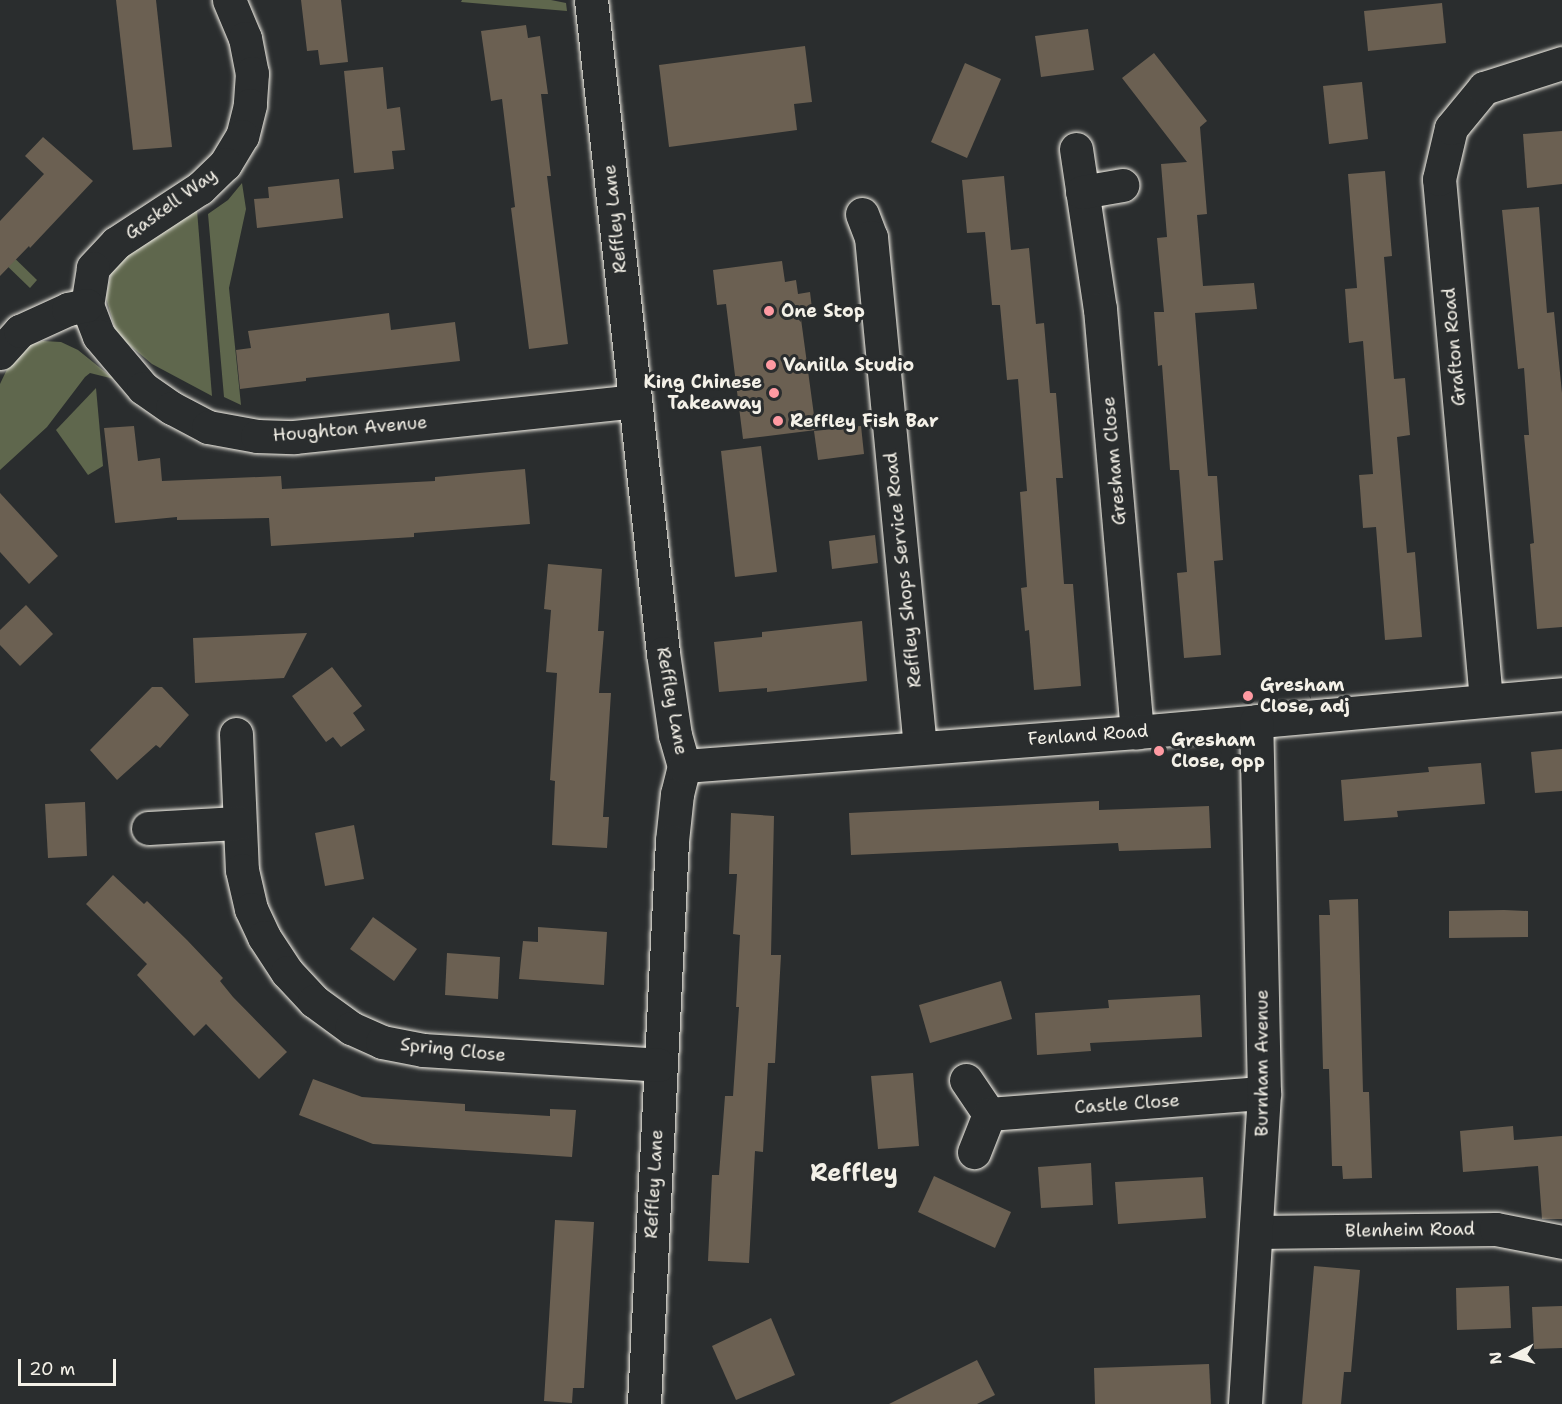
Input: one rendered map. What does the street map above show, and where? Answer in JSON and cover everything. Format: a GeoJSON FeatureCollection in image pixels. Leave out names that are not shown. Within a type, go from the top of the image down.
{"type":"FeatureCollection","features":[{"type":"Feature","properties":{"kind":"street","name":"Gaskell Way"},"geometry":{"type":"LineString","coordinates":[[87,305],[93,268],[116,243],[200,188],[225,164],[242,136],[250,105],[252,73],[245,38],[229,0]]}},
{"type":"Feature","properties":{"kind":"street","name":"Reffley Lane"},"geometry":{"type":"LineString","coordinates":[[591,0],[663,653],[675,735],[684,766],[677,794],[672,841],[659,1065],[644,1404]]}},
{"type":"Feature","properties":{"kind":"street","name":"Grafton Road"},"geometry":{"type":"LineString","coordinates":[[1486,700],[1439,179],[1451,128],[1484,88],[1562,63]]}},
{"type":"Feature","properties":{"kind":"street","name":"Gresham Close"},"geometry":{"type":"LineString","coordinates":[[1076,149],[1100,309],[1137,732]]}},
{"type":"Feature","properties":{"kind":"street"},"geometry":{"type":"LineString","coordinates":[[1082,192],[1122,185]]}},
{"type":"Feature","properties":{"kind":"street","name":"Reffley Shops Service Road"},"geometry":{"type":"LineString","coordinates":[[862,214],[870,237],[920,748]]}},
{"type":"Feature","properties":{"kind":"street"},"geometry":{"type":"LineString","coordinates":[[0,353],[20,331],[68,309],[87,305]]}},
{"type":"Feature","properties":{"kind":"street","name":"Houghton Avenue"},"geometry":{"type":"LineString","coordinates":[[87,305],[99,336],[143,388],[172,408],[220,431],[257,436],[294,436],[634,401]]}},
{"type":"Feature","properties":{"kind":"street","name":"Fenland Road"},"geometry":{"type":"LineString","coordinates":[[684,766],[1137,732],[1562,694]]}},
{"type":"Feature","properties":{"kind":"street","name":"Burnham Avenue"},"geometry":{"type":"LineString","coordinates":[[1245,1404],[1264,1093],[1257,721]]}},
{"type":"Feature","properties":{"kind":"street","name":"Spring Close"},"geometry":{"type":"LineString","coordinates":[[236,734],[238,824],[242,870],[251,909],[264,937],[287,972],[314,1000],[351,1028],[382,1042],[423,1050],[659,1065]]}},
{"type":"Feature","properties":{"kind":"street"},"geometry":{"type":"LineString","coordinates":[[148,828],[238,824]]}},
{"type":"Feature","properties":{"kind":"street"},"geometry":{"type":"LineString","coordinates":[[966,1080],[989,1114],[974,1152]]}},
{"type":"Feature","properties":{"kind":"street","name":"Castle Close"},"geometry":{"type":"LineString","coordinates":[[989,1114],[1264,1093]]}},
{"type":"Feature","properties":{"kind":"street","name":"Blenheim Road"},"geometry":{"type":"LineString","coordinates":[[1257,1232],[1496,1229],[1562,1242]]}},
{"type":"Feature","properties":{"kind":"green space"},"geometry":{"type":"Polygon","coordinates":[[[462,0],[551,0],[566,3],[567,11],[461,2],[462,0]]]}},
{"type":"Feature","properties":{"kind":"green space"},"geometry":{"type":"Polygon","coordinates":[[[242,183],[246,209],[229,288],[241,405],[224,397],[208,214],[228,200],[242,183]]]}},
{"type":"Feature","properties":{"kind":"green space"},"geometry":{"type":"Polygon","coordinates":[[[197,210],[212,396],[152,364],[127,343],[115,329],[106,298],[112,268],[134,249],[197,210]]]}},
{"type":"Feature","properties":{"kind":"green space"},"geometry":{"type":"Polygon","coordinates":[[[0,244],[37,280],[30,288],[0,259],[0,244]]]}},
{"type":"Feature","properties":{"kind":"green space"},"geometry":{"type":"Polygon","coordinates":[[[43,341],[61,342],[78,350],[114,379],[90,373],[47,427],[0,470],[0,384],[10,363],[20,351],[31,344],[43,341]]]}},
{"type":"Feature","properties":{"kind":"green space"},"geometry":{"type":"Polygon","coordinates":[[[96,388],[103,466],[88,475],[56,430],[96,388]]]}},
{"type":"Feature","properties":{"kind":"building"},"geometry":{"type":"Polygon","coordinates":[[[116,0],[156,0],[172,147],[133,150],[116,0]]]}},
{"type":"Feature","properties":{"kind":"building"},"geometry":{"type":"Polygon","coordinates":[[[301,0],[341,0],[348,62],[320,65],[318,50],[307,51],[301,0]]]}},
{"type":"Feature","properties":{"kind":"building"},"geometry":{"type":"Polygon","coordinates":[[[1442,3],[1446,43],[1368,51],[1364,11],[1442,3]]]}},
{"type":"Feature","properties":{"kind":"building"},"geometry":{"type":"Polygon","coordinates":[[[526,25],[528,38],[540,36],[548,94],[541,94],[551,176],[547,176],[568,344],[529,349],[511,208],[515,207],[502,99],[491,101],[481,31],[526,25]]]}},
{"type":"Feature","properties":{"kind":"building"},"geometry":{"type":"Polygon","coordinates":[[[1088,29],[1094,70],[1041,77],[1035,36],[1088,29]]]}},
{"type":"Feature","properties":{"kind":"building"},"geometry":{"type":"Polygon","coordinates":[[[805,46],[812,102],[794,104],[797,130],[669,147],[659,65],[805,46]]]}},
{"type":"Feature","properties":{"kind":"building"},"geometry":{"type":"Polygon","coordinates":[[[1154,53],[1207,121],[1200,127],[1207,214],[1197,215],[1203,286],[1254,283],[1257,309],[1195,313],[1208,476],[1217,476],[1223,560],[1214,561],[1221,655],[1184,658],[1177,573],[1187,572],[1179,470],[1170,470],[1162,365],[1158,366],[1154,312],[1164,312],[1157,238],[1167,237],[1161,164],[1187,162],[1122,78],[1154,53]]]}},
{"type":"Feature","properties":{"kind":"building"},"geometry":{"type":"Polygon","coordinates":[[[965,63],[1001,79],[967,158],[931,142],[965,63]]]}},
{"type":"Feature","properties":{"kind":"building"},"geometry":{"type":"Polygon","coordinates":[[[383,67],[387,109],[400,107],[405,150],[392,151],[394,169],[354,173],[344,71],[383,67]]]}},
{"type":"Feature","properties":{"kind":"building"},"geometry":{"type":"Polygon","coordinates":[[[1362,82],[1368,139],[1329,144],[1323,86],[1362,82]]]}},
{"type":"Feature","properties":{"kind":"building"},"geometry":{"type":"Polygon","coordinates":[[[1562,131],[1562,184],[1527,188],[1523,134],[1562,131]]]}},
{"type":"Feature","properties":{"kind":"building"},"geometry":{"type":"Polygon","coordinates":[[[43,137],[93,181],[30,248],[29,246],[0,276],[0,221],[44,174],[25,156],[43,137]]]}},
{"type":"Feature","properties":{"kind":"building"},"geometry":{"type":"Polygon","coordinates":[[[1385,171],[1392,256],[1384,257],[1394,379],[1405,378],[1410,435],[1397,437],[1407,553],[1415,552],[1422,637],[1385,640],[1376,527],[1363,528],[1359,475],[1373,474],[1363,341],[1349,343],[1345,289],[1357,288],[1348,174],[1385,171]]]}},
{"type":"Feature","properties":{"kind":"building"},"geometry":{"type":"Polygon","coordinates":[[[1004,176],[1011,250],[1029,248],[1036,324],[1044,323],[1050,393],[1056,393],[1063,478],[1056,478],[1064,584],[1073,584],[1081,686],[1034,690],[1029,630],[1025,631],[1021,588],[1027,587],[1020,492],[1027,491],[1018,379],[1007,380],[1000,305],[992,305],[985,232],[967,233],[962,180],[1004,176]]]}},
{"type":"Feature","properties":{"kind":"building"},"geometry":{"type":"Polygon","coordinates":[[[339,179],[343,218],[257,228],[254,199],[269,198],[268,187],[339,179]]]}},
{"type":"Feature","properties":{"kind":"building"},"geometry":{"type":"Polygon","coordinates":[[[1539,207],[1547,313],[1554,312],[1562,393],[1562,627],[1537,629],[1530,544],[1534,543],[1524,435],[1529,435],[1524,368],[1518,369],[1502,210],[1539,207]]]}},
{"type":"Feature","properties":{"kind":"building"},"geometry":{"type":"Polygon","coordinates":[[[782,261],[785,282],[796,280],[798,294],[810,292],[813,317],[801,319],[816,430],[743,439],[726,304],[717,305],[713,270],[782,261]]]}},
{"type":"Feature","properties":{"kind":"building"},"geometry":{"type":"Polygon","coordinates":[[[389,313],[391,330],[455,322],[460,361],[306,378],[306,381],[240,389],[236,350],[251,348],[248,331],[389,313]]]}},
{"type":"Feature","properties":{"kind":"building"},"geometry":{"type":"Polygon","coordinates":[[[134,426],[138,461],[160,458],[162,481],[281,476],[282,489],[435,481],[435,477],[525,469],[530,524],[414,533],[414,537],[271,546],[269,518],[177,520],[177,517],[115,523],[104,428],[134,426]]]}},
{"type":"Feature","properties":{"kind":"building"},"geometry":{"type":"Polygon","coordinates":[[[861,426],[864,454],[818,460],[814,431],[861,426]]]}},
{"type":"Feature","properties":{"kind":"building"},"geometry":{"type":"Polygon","coordinates":[[[761,446],[777,572],[735,577],[721,451],[761,446]]]}},
{"type":"Feature","properties":{"kind":"building"},"geometry":{"type":"Polygon","coordinates":[[[0,493],[58,556],[29,584],[0,552],[0,493]]]}},
{"type":"Feature","properties":{"kind":"building"},"geometry":{"type":"Polygon","coordinates":[[[875,535],[878,563],[832,569],[829,541],[875,535]]]}},
{"type":"Feature","properties":{"kind":"building"},"geometry":{"type":"Polygon","coordinates":[[[548,564],[602,569],[598,631],[604,631],[599,693],[611,693],[603,817],[609,817],[607,848],[552,845],[555,781],[550,780],[557,673],[546,672],[551,610],[544,609],[548,564]]]}},
{"type":"Feature","properties":{"kind":"building"},"geometry":{"type":"Polygon","coordinates":[[[26,605],[53,634],[20,666],[0,645],[0,630],[26,605]]]}},
{"type":"Feature","properties":{"kind":"building"},"geometry":{"type":"Polygon","coordinates":[[[862,621],[867,681],[767,692],[767,688],[719,692],[714,642],[762,637],[762,632],[862,621]]]}},
{"type":"Feature","properties":{"kind":"building"},"geometry":{"type":"Polygon","coordinates":[[[307,633],[284,678],[195,683],[193,638],[307,633]]]}},
{"type":"Feature","properties":{"kind":"building"},"geometry":{"type":"Polygon","coordinates":[[[332,667],[362,706],[353,713],[365,730],[341,747],[333,737],[326,742],[292,696],[332,667]]]}},
{"type":"Feature","properties":{"kind":"building"},"geometry":{"type":"Polygon","coordinates":[[[152,687],[162,687],[189,715],[160,748],[156,745],[117,780],[90,750],[152,687]]]}},
{"type":"Feature","properties":{"kind":"building"},"geometry":{"type":"Polygon","coordinates":[[[1562,749],[1562,791],[1535,793],[1531,752],[1562,749]]]}},
{"type":"Feature","properties":{"kind":"building"},"geometry":{"type":"Polygon","coordinates":[[[1481,763],[1485,804],[1397,811],[1398,817],[1344,821],[1341,780],[1429,772],[1428,767],[1481,763]]]}},
{"type":"Feature","properties":{"kind":"building"},"geometry":{"type":"Polygon","coordinates":[[[1099,801],[1099,810],[1209,806],[1211,848],[1119,851],[1118,843],[851,855],[849,813],[1099,801]]]}},
{"type":"Feature","properties":{"kind":"building"},"geometry":{"type":"Polygon","coordinates":[[[85,802],[87,856],[48,858],[45,804],[85,802]]]}},
{"type":"Feature","properties":{"kind":"building"},"geometry":{"type":"Polygon","coordinates":[[[731,813],[774,816],[771,955],[781,955],[775,1063],[768,1063],[763,1152],[755,1151],[749,1263],[708,1261],[712,1175],[719,1175],[725,1096],[733,1096],[739,1007],[736,1007],[740,935],[733,934],[737,874],[729,874],[731,813]]]}},
{"type":"Feature","properties":{"kind":"building"},"geometry":{"type":"Polygon","coordinates":[[[354,825],[364,879],[325,886],[315,833],[354,825]]]}},
{"type":"Feature","properties":{"kind":"building"},"geometry":{"type":"Polygon","coordinates":[[[113,875],[144,904],[147,901],[187,940],[223,978],[220,981],[233,997],[287,1052],[259,1079],[206,1024],[194,1036],[137,975],[147,964],[86,904],[113,875]]]}},
{"type":"Feature","properties":{"kind":"building"},"geometry":{"type":"Polygon","coordinates":[[[1358,899],[1363,1092],[1369,1092],[1372,1178],[1343,1179],[1342,1166],[1332,1166],[1329,1069],[1323,1069],[1319,915],[1330,915],[1329,900],[1358,899]]]}},
{"type":"Feature","properties":{"kind":"building"},"geometry":{"type":"Polygon","coordinates":[[[1449,911],[1528,911],[1528,937],[1449,938],[1449,911]]]}},
{"type":"Feature","properties":{"kind":"building"},"geometry":{"type":"Polygon","coordinates":[[[373,917],[417,949],[394,981],[350,949],[373,917]]]}},
{"type":"Feature","properties":{"kind":"building"},"geometry":{"type":"Polygon","coordinates":[[[538,927],[607,932],[604,985],[519,979],[523,941],[538,942],[538,927]]]}},
{"type":"Feature","properties":{"kind":"building"},"geometry":{"type":"Polygon","coordinates":[[[447,953],[500,957],[498,999],[445,995],[447,953]]]}},
{"type":"Feature","properties":{"kind":"building"},"geometry":{"type":"Polygon","coordinates":[[[1001,981],[1012,1019],[930,1043],[919,1005],[1001,981]]]}},
{"type":"Feature","properties":{"kind":"building"},"geometry":{"type":"Polygon","coordinates":[[[1200,995],[1202,1037],[1090,1043],[1091,1051],[1037,1055],[1035,1013],[1109,1008],[1108,1000],[1200,995]]]}},
{"type":"Feature","properties":{"kind":"building"},"geometry":{"type":"Polygon","coordinates":[[[913,1073],[919,1146],[878,1149],[871,1076],[913,1073]]]}},
{"type":"Feature","properties":{"kind":"building"},"geometry":{"type":"Polygon","coordinates":[[[313,1079],[362,1097],[465,1104],[465,1111],[550,1116],[550,1109],[576,1110],[572,1157],[373,1144],[299,1115],[313,1079]]]}},
{"type":"Feature","properties":{"kind":"building"},"geometry":{"type":"Polygon","coordinates":[[[1513,1126],[1514,1140],[1562,1136],[1562,1219],[1542,1219],[1538,1166],[1463,1172],[1460,1131],[1513,1126]]]}},
{"type":"Feature","properties":{"kind":"building"},"geometry":{"type":"Polygon","coordinates":[[[1091,1163],[1093,1205],[1041,1208],[1038,1167],[1091,1163]]]}},
{"type":"Feature","properties":{"kind":"building"},"geometry":{"type":"Polygon","coordinates":[[[934,1176],[1011,1212],[995,1248],[918,1212],[934,1176]]]}},
{"type":"Feature","properties":{"kind":"building"},"geometry":{"type":"Polygon","coordinates":[[[1203,1177],[1206,1218],[1118,1224],[1115,1182],[1203,1177]]]}},
{"type":"Feature","properties":{"kind":"building"},"geometry":{"type":"Polygon","coordinates":[[[555,1220],[594,1222],[584,1388],[573,1388],[572,1403],[544,1401],[555,1220]]]}},
{"type":"Feature","properties":{"kind":"building"},"geometry":{"type":"Polygon","coordinates":[[[1314,1266],[1360,1270],[1351,1372],[1344,1372],[1341,1404],[1302,1404],[1314,1266]]]}},
{"type":"Feature","properties":{"kind":"building"},"geometry":{"type":"Polygon","coordinates":[[[1509,1286],[1511,1328],[1457,1330],[1456,1288],[1509,1286]]]}},
{"type":"Feature","properties":{"kind":"building"},"geometry":{"type":"Polygon","coordinates":[[[1562,1306],[1562,1348],[1534,1349],[1532,1307],[1562,1306]]]}},
{"type":"Feature","properties":{"kind":"building"},"geometry":{"type":"Polygon","coordinates":[[[771,1318],[795,1375],[736,1400],[712,1346],[771,1318]]]}},
{"type":"Feature","properties":{"kind":"building"},"geometry":{"type":"Polygon","coordinates":[[[977,1360],[995,1395],[977,1404],[889,1404],[977,1360]]]}},
{"type":"Feature","properties":{"kind":"building"},"geometry":{"type":"Polygon","coordinates":[[[1209,1364],[1211,1404],[1095,1404],[1094,1368],[1209,1364]]]}},
{"type":"Feature","properties":{"kind":"place","name":"One Stop"},"geometry":{"type":"Point","coordinates":[769,311]}},
{"type":"Feature","properties":{"kind":"place","name":"Vanilla Studio"},"geometry":{"type":"Point","coordinates":[771,365]}},
{"type":"Feature","properties":{"kind":"place","name":"King Chinese Takeaway"},"geometry":{"type":"Point","coordinates":[774,393]}},
{"type":"Feature","properties":{"kind":"place","name":"Reffley Fish Bar"},"geometry":{"type":"Point","coordinates":[778,421]}},
{"type":"Feature","properties":{"kind":"place","name":"Gresham Close, adj"},"geometry":{"type":"Point","coordinates":[1248,696]}},
{"type":"Feature","properties":{"kind":"place","name":"Gresham Close, opp"},"geometry":{"type":"Point","coordinates":[1159,751]}},
{"type":"Feature","properties":{"kind":"district","name":"Reffley"},"geometry":{"type":"Point","coordinates":[854,1174]}}]}
